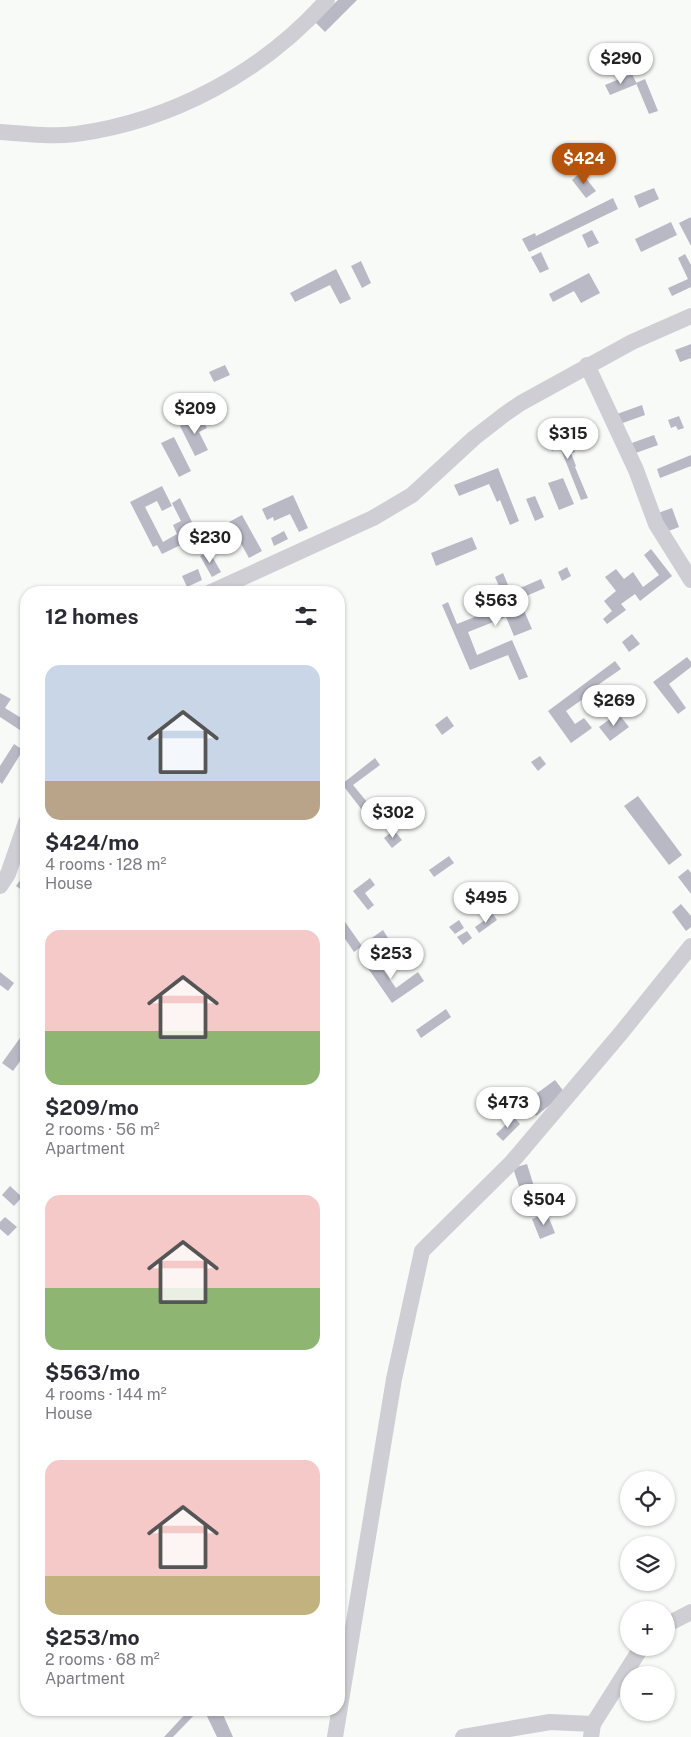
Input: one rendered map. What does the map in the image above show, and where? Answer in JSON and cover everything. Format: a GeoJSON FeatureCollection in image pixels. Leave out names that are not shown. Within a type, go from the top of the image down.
{"type":"FeatureCollection","features":[{"type":"Feature","properties":{"kind":"street"},"geometry":{"type":"LineString","coordinates":[[0,132],[33,135],[75,134],[118,126],[165,112],[215,89],[268,54],[311,18],[327,0]]}},
{"type":"Feature","properties":{"kind":"street"},"geometry":{"type":"LineString","coordinates":[[224,586],[373,518],[412,495],[474,438],[505,414],[588,365],[632,342],[691,316]]}},
{"type":"Feature","properties":{"kind":"street"},"geometry":{"type":"LineString","coordinates":[[588,365],[636,470],[656,524],[691,580]]}},
{"type":"Feature","properties":{"kind":"street"},"geometry":{"type":"LineString","coordinates":[[0,886],[8,874],[20,839]]}},
{"type":"Feature","properties":{"kind":"street"},"geometry":{"type":"LineString","coordinates":[[345,1676],[394,1379],[422,1252],[511,1163],[621,1033],[691,946]]}},
{"type":"Feature","properties":{"kind":"street"},"geometry":{"type":"LineString","coordinates":[[675,1620],[691,1612]]}},
{"type":"Feature","properties":{"kind":"street"},"geometry":{"type":"LineString","coordinates":[[463,1737],[550,1722],[592,1730],[636,1656]]}},
{"type":"Feature","properties":{"kind":"street"},"geometry":{"type":"LineString","coordinates":[[335,1737],[338,1716]]}},
{"type":"Feature","properties":{"kind":"building"},"geometry":{"type":"Polygon","coordinates":[[[338,0],[357,0],[325,32],[315,22],[338,0]]]}},
{"type":"Feature","properties":{"kind":"building"},"geometry":{"type":"Polygon","coordinates":[[[632,74],[637,84],[610,95],[605,85],[632,74]]]}},
{"type":"Feature","properties":{"kind":"building"},"geometry":{"type":"Polygon","coordinates":[[[645,79],[658,111],[649,114],[636,83],[645,79]]]}},
{"type":"Feature","properties":{"kind":"building"},"geometry":{"type":"Polygon","coordinates":[[[581,172],[596,191],[586,198],[572,180],[581,172]]]}},
{"type":"Feature","properties":{"kind":"building"},"geometry":{"type":"Polygon","coordinates":[[[654,188],[659,199],[639,208],[634,196],[654,188]]]}},
{"type":"Feature","properties":{"kind":"building"},"geometry":{"type":"Polygon","coordinates":[[[613,198],[618,209],[529,252],[522,239],[535,233],[536,236],[613,198]]]}},
{"type":"Feature","properties":{"kind":"building"},"geometry":{"type":"Polygon","coordinates":[[[691,217],[691,246],[679,223],[691,217]]]}},
{"type":"Feature","properties":{"kind":"building"},"geometry":{"type":"Polygon","coordinates":[[[671,222],[677,235],[641,252],[635,239],[671,222]]]}},
{"type":"Feature","properties":{"kind":"building"},"geometry":{"type":"Polygon","coordinates":[[[592,230],[599,243],[588,248],[582,235],[592,230]]]}},
{"type":"Feature","properties":{"kind":"building"},"geometry":{"type":"Polygon","coordinates":[[[541,252],[549,269],[540,273],[531,257],[541,252]]]}},
{"type":"Feature","properties":{"kind":"building"},"geometry":{"type":"Polygon","coordinates":[[[685,254],[691,265],[691,287],[672,296],[668,288],[688,279],[678,258],[685,254]]]}},
{"type":"Feature","properties":{"kind":"building"},"geometry":{"type":"Polygon","coordinates":[[[361,261],[371,283],[362,288],[351,266],[361,261]]]}},
{"type":"Feature","properties":{"kind":"building"},"geometry":{"type":"Polygon","coordinates":[[[336,269],[351,299],[340,304],[330,285],[295,302],[290,293],[336,269]]]}},
{"type":"Feature","properties":{"kind":"building"},"geometry":{"type":"Polygon","coordinates":[[[589,273],[600,293],[581,303],[574,291],[553,302],[549,294],[589,273]]]}},
{"type":"Feature","properties":{"kind":"building"},"geometry":{"type":"Polygon","coordinates":[[[691,344],[691,358],[680,362],[675,350],[691,344]]]}},
{"type":"Feature","properties":{"kind":"building"},"geometry":{"type":"Polygon","coordinates":[[[225,365],[230,375],[214,382],[209,372],[225,365]]]}},
{"type":"Feature","properties":{"kind":"building"},"geometry":{"type":"Polygon","coordinates":[[[642,405],[645,415],[620,424],[617,414],[642,405]]]}},
{"type":"Feature","properties":{"kind":"building"},"geometry":{"type":"Polygon","coordinates":[[[201,416],[207,428],[199,432],[208,450],[195,456],[180,426],[201,416]]]}},
{"type":"Feature","properties":{"kind":"building"},"geometry":{"type":"Polygon","coordinates":[[[679,416],[684,428],[678,430],[676,426],[671,428],[668,420],[679,416]]]}},
{"type":"Feature","properties":{"kind":"building"},"geometry":{"type":"Polygon","coordinates":[[[553,431],[557,440],[565,437],[568,445],[571,444],[575,452],[571,453],[575,467],[588,498],[581,500],[560,447],[552,451],[545,434],[553,431]]]}},
{"type":"Feature","properties":{"kind":"building"},"geometry":{"type":"Polygon","coordinates":[[[654,435],[658,445],[633,454],[629,444],[654,435]]]}},
{"type":"Feature","properties":{"kind":"building"},"geometry":{"type":"Polygon","coordinates":[[[174,437],[191,471],[179,477],[161,443],[174,437]]]}},
{"type":"Feature","properties":{"kind":"building"},"geometry":{"type":"Polygon","coordinates":[[[691,455],[691,466],[660,478],[657,469],[691,455]]]}},
{"type":"Feature","properties":{"kind":"building"},"geometry":{"type":"Polygon","coordinates":[[[498,468],[519,521],[510,525],[500,500],[497,502],[489,484],[459,496],[454,485],[498,468]]]}},
{"type":"Feature","properties":{"kind":"building"},"geometry":{"type":"Polygon","coordinates":[[[563,478],[574,504],[559,510],[548,483],[563,478]]]}},
{"type":"Feature","properties":{"kind":"building"},"geometry":{"type":"Polygon","coordinates":[[[162,486],[172,506],[162,511],[157,501],[145,507],[163,542],[177,534],[173,525],[181,521],[172,503],[180,498],[194,526],[186,530],[191,540],[162,554],[157,545],[153,547],[130,502],[162,486]]]}},
{"type":"Feature","properties":{"kind":"building"},"geometry":{"type":"Polygon","coordinates":[[[293,495],[308,528],[299,532],[290,514],[274,521],[273,517],[267,520],[262,509],[293,495]]]}},
{"type":"Feature","properties":{"kind":"building"},"geometry":{"type":"Polygon","coordinates":[[[535,496],[544,517],[535,521],[526,499],[535,496]]]}},
{"type":"Feature","properties":{"kind":"building"},"geometry":{"type":"Polygon","coordinates":[[[672,508],[679,527],[666,532],[658,513],[672,508]]]}},
{"type":"Feature","properties":{"kind":"building"},"geometry":{"type":"Polygon","coordinates":[[[242,515],[262,551],[249,558],[229,522],[242,515]]]}},
{"type":"Feature","properties":{"kind":"building"},"geometry":{"type":"Polygon","coordinates":[[[284,531],[288,539],[274,546],[271,538],[284,531]]]}},
{"type":"Feature","properties":{"kind":"building"},"geometry":{"type":"Polygon","coordinates":[[[472,537],[477,549],[436,566],[431,553],[472,537]]]}},
{"type":"Feature","properties":{"kind":"building"},"geometry":{"type":"Polygon","coordinates":[[[651,549],[672,576],[640,601],[635,594],[621,604],[626,610],[607,624],[603,619],[612,611],[604,601],[616,591],[605,577],[616,569],[624,579],[633,572],[643,587],[659,575],[644,555],[651,549]]]}},
{"type":"Feature","properties":{"kind":"building"},"geometry":{"type":"Polygon","coordinates":[[[209,551],[221,572],[212,577],[200,556],[209,551]]]}},
{"type":"Feature","properties":{"kind":"building"},"geometry":{"type":"Polygon","coordinates":[[[567,567],[571,576],[562,581],[558,572],[567,567]]]}},
{"type":"Feature","properties":{"kind":"building"},"geometry":{"type":"Polygon","coordinates":[[[198,569],[202,580],[187,586],[182,576],[198,569]]]}},
{"type":"Feature","properties":{"kind":"building"},"geometry":{"type":"Polygon","coordinates":[[[503,573],[511,592],[541,579],[545,588],[519,599],[532,629],[514,636],[506,617],[468,632],[477,655],[512,640],[528,677],[519,680],[508,655],[470,670],[442,605],[448,602],[457,624],[507,604],[495,577],[503,573]]]}},
{"type":"Feature","properties":{"kind":"building"},"geometry":{"type":"Polygon","coordinates":[[[632,634],[640,644],[629,652],[622,642],[632,634]]]}},
{"type":"Feature","properties":{"kind":"building"},"geometry":{"type":"Polygon","coordinates":[[[687,657],[691,662],[691,667],[669,684],[686,708],[678,714],[653,682],[687,657]]]}},
{"type":"Feature","properties":{"kind":"building"},"geometry":{"type":"Polygon","coordinates":[[[615,661],[621,669],[592,689],[594,691],[566,711],[575,724],[584,718],[592,728],[571,743],[548,711],[615,661]]]}},
{"type":"Feature","properties":{"kind":"building"},"geometry":{"type":"Polygon","coordinates":[[[0,693],[11,699],[5,708],[20,717],[20,730],[0,717],[0,693]]]}},
{"type":"Feature","properties":{"kind":"building"},"geometry":{"type":"Polygon","coordinates":[[[618,713],[629,727],[610,741],[599,727],[618,713]]]}},
{"type":"Feature","properties":{"kind":"building"},"geometry":{"type":"Polygon","coordinates":[[[447,716],[454,726],[442,735],[435,725],[447,716]]]}},
{"type":"Feature","properties":{"kind":"building"},"geometry":{"type":"Polygon","coordinates":[[[14,744],[20,748],[20,755],[2,784],[0,782],[0,766],[14,744]]]}},
{"type":"Feature","properties":{"kind":"building"},"geometry":{"type":"Polygon","coordinates":[[[540,756],[546,764],[538,771],[531,762],[540,756]]]}},
{"type":"Feature","properties":{"kind":"building"},"geometry":{"type":"Polygon","coordinates":[[[375,758],[380,765],[353,785],[372,808],[365,814],[345,788],[345,782],[375,758]]]}},
{"type":"Feature","properties":{"kind":"building"},"geometry":{"type":"Polygon","coordinates":[[[638,796],[682,855],[669,865],[624,806],[638,796]]]}},
{"type":"Feature","properties":{"kind":"building"},"geometry":{"type":"Polygon","coordinates":[[[394,830],[402,840],[392,848],[384,838],[394,830]]]}},
{"type":"Feature","properties":{"kind":"building"},"geometry":{"type":"Polygon","coordinates":[[[449,856],[454,863],[434,877],[429,870],[449,856]]]}},
{"type":"Feature","properties":{"kind":"building"},"geometry":{"type":"Polygon","coordinates":[[[688,869],[691,873],[691,894],[678,877],[688,869]]]}},
{"type":"Feature","properties":{"kind":"building"},"geometry":{"type":"Polygon","coordinates":[[[370,878],[375,885],[365,893],[374,905],[368,910],[353,891],[370,878]]]}},
{"type":"Feature","properties":{"kind":"building"},"geometry":{"type":"Polygon","coordinates":[[[20,880],[20,889],[16,886],[20,880]]]}},
{"type":"Feature","properties":{"kind":"building"},"geometry":{"type":"Polygon","coordinates":[[[681,904],[691,916],[691,927],[686,931],[672,912],[681,904]]]}},
{"type":"Feature","properties":{"kind":"building"},"geometry":{"type":"Polygon","coordinates":[[[493,914],[497,920],[479,933],[475,927],[493,914]]]}},
{"type":"Feature","properties":{"kind":"building"},"geometry":{"type":"Polygon","coordinates":[[[459,920],[464,928],[455,934],[449,927],[459,920]]]}},
{"type":"Feature","properties":{"kind":"building"},"geometry":{"type":"Polygon","coordinates":[[[345,922],[362,946],[354,952],[345,939],[345,922]]]}},
{"type":"Feature","properties":{"kind":"building"},"geometry":{"type":"Polygon","coordinates":[[[383,930],[388,938],[374,948],[369,940],[383,930]]]}},
{"type":"Feature","properties":{"kind":"building"},"geometry":{"type":"Polygon","coordinates":[[[467,931],[472,938],[463,945],[457,937],[467,931]]]}},
{"type":"Feature","properties":{"kind":"building"},"geometry":{"type":"Polygon","coordinates":[[[372,954],[396,988],[418,972],[424,981],[392,1003],[363,961],[372,954]]]}},
{"type":"Feature","properties":{"kind":"building"},"geometry":{"type":"Polygon","coordinates":[[[0,972],[14,983],[8,991],[0,985],[0,972]]]}},
{"type":"Feature","properties":{"kind":"building"},"geometry":{"type":"Polygon","coordinates":[[[446,1009],[451,1017],[421,1038],[416,1030],[446,1009]]]}},
{"type":"Feature","properties":{"kind":"building"},"geometry":{"type":"Polygon","coordinates":[[[20,1038],[20,1061],[13,1071],[2,1063],[20,1038]]]}},
{"type":"Feature","properties":{"kind":"building"},"geometry":{"type":"Polygon","coordinates":[[[555,1080],[565,1093],[536,1116],[525,1102],[555,1080]]]}},
{"type":"Feature","properties":{"kind":"building"},"geometry":{"type":"Polygon","coordinates":[[[514,1117],[520,1124],[503,1141],[496,1134],[514,1117]]]}},
{"type":"Feature","properties":{"kind":"building"},"geometry":{"type":"Polygon","coordinates":[[[527,1164],[537,1196],[546,1193],[550,1204],[527,1211],[513,1168],[527,1164]]]}},
{"type":"Feature","properties":{"kind":"building"},"geometry":{"type":"Polygon","coordinates":[[[10,1186],[20,1195],[20,1199],[14,1206],[2,1195],[10,1186]]]}},
{"type":"Feature","properties":{"kind":"building"},"geometry":{"type":"Polygon","coordinates":[[[547,1213],[555,1233],[540,1239],[532,1219],[547,1213]]]}},
{"type":"Feature","properties":{"kind":"building"},"geometry":{"type":"Polygon","coordinates":[[[5,1217],[17,1227],[8,1236],[0,1229],[0,1222],[5,1217]]]}},
{"type":"Feature","properties":{"kind":"building"},"geometry":{"type":"Polygon","coordinates":[[[183,1716],[193,1716],[173,1737],[164,1737],[183,1716]]]}},
{"type":"Feature","properties":{"kind":"building"},"geometry":{"type":"Polygon","coordinates":[[[207,1716],[224,1716],[233,1737],[217,1737],[207,1716]]]}}]}
